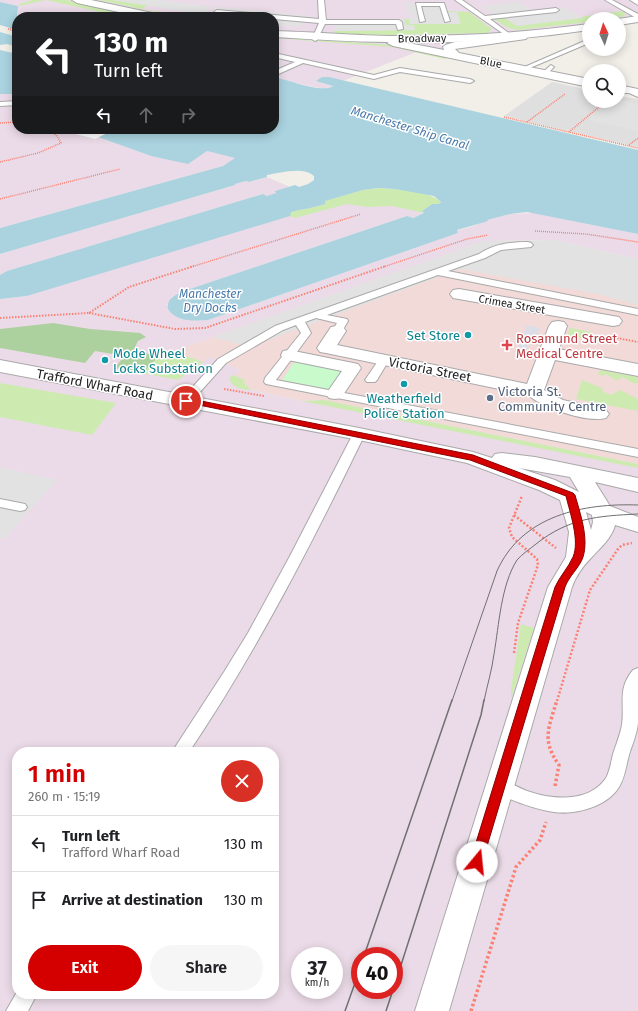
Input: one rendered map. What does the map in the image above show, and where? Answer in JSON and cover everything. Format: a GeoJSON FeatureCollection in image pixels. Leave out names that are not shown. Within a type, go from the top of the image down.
{"type":"FeatureCollection","features":[{"type":"Feature","properties":{"kind":"street"},"geometry":{"type":"LineString","coordinates":[[81,0],[135,12]]}},
{"type":"Feature","properties":{"kind":"street"},"geometry":{"type":"LineString","coordinates":[[626,21],[638,18]]}},
{"type":"Feature","properties":{"kind":"street","name":"Broadway"},"geometry":{"type":"LineString","coordinates":[[455,54],[450,50],[450,46],[582,28]]}},
{"type":"Feature","properties":{"kind":"street","name":"Broadway"},"geometry":{"type":"LineString","coordinates":[[279,34],[393,43],[427,43],[535,34]]}},
{"type":"Feature","properties":{"kind":"street","name":"Broadway"},"geometry":{"type":"LineString","coordinates":[[279,34],[423,41],[443,51],[472,59]]}},
{"type":"Feature","properties":{"kind":"street","name":"Broadway"},"geometry":{"type":"LineString","coordinates":[[316,37],[417,38],[535,34]]}},
{"type":"Feature","properties":{"kind":"street","name":"Blue"},"geometry":{"type":"LineString","coordinates":[[393,43],[525,69],[548,69],[582,81]]}},
{"type":"Feature","properties":{"kind":"street","name":"Crimea Street"},"geometry":{"type":"LineString","coordinates":[[458,294],[562,319],[618,315]]}},
{"type":"Feature","properties":{"kind":"street"},"geometry":{"type":"LineString","coordinates":[[562,319],[534,391],[541,398],[565,407],[599,414]]}},
{"type":"Feature","properties":{"kind":"street","name":"Victoria Street"},"geometry":{"type":"LineString","coordinates":[[337,331],[326,348],[384,360],[445,381],[534,391]]}},
{"type":"Feature","properties":{"kind":"street"},"geometry":{"type":"LineString","coordinates":[[548,353],[638,370]]}},
{"type":"Feature","properties":{"kind":"street"},"geometry":{"type":"LineString","coordinates":[[289,355],[352,368],[335,394]]}},
{"type":"Feature","properties":{"kind":"street","name":"Trafford Wharf Road"},"geometry":{"type":"LineString","coordinates":[[0,366],[359,434],[473,458],[578,484],[600,510],[636,530]]}},
{"type":"Feature","properties":{"kind":"street"},"geometry":{"type":"LineString","coordinates":[[432,1011],[560,587],[576,549],[580,532],[578,484],[629,483]]}},
{"type":"Feature","properties":{"kind":"street"},"geometry":{"type":"LineString","coordinates":[[576,549],[601,530],[604,522],[600,510]]}},
{"type":"Feature","properties":{"kind":"street"},"geometry":{"type":"LineString","coordinates":[[576,549],[613,530],[636,530]]}},
{"type":"Feature","properties":{"kind":"lane"},"geometry":{"type":"LineString","coordinates":[[316,37],[323,22],[321,0]]}},
{"type":"Feature","properties":{"kind":"lane"},"geometry":{"type":"LineString","coordinates":[[458,0],[508,34]]}},
{"type":"Feature","properties":{"kind":"lane"},"geometry":{"type":"LineString","coordinates":[[611,0],[638,18]]}},
{"type":"Feature","properties":{"kind":"lane"},"geometry":{"type":"LineString","coordinates":[[633,0],[638,2]]}},
{"type":"Feature","properties":{"kind":"lane"},"geometry":{"type":"LineString","coordinates":[[422,22],[418,4],[442,4],[450,9],[470,9]]}},
{"type":"Feature","properties":{"kind":"lane"},"geometry":{"type":"LineString","coordinates":[[447,21],[450,9]]}},
{"type":"Feature","properties":{"kind":"lane"},"geometry":{"type":"LineString","coordinates":[[484,18],[556,10]]}},
{"type":"Feature","properties":{"kind":"lane"},"geometry":{"type":"LineString","coordinates":[[279,18],[323,22],[399,22],[400,29]]}},
{"type":"Feature","properties":{"kind":"lane"},"geometry":{"type":"LineString","coordinates":[[348,22],[349,30]]}},
{"type":"Feature","properties":{"kind":"lane"},"geometry":{"type":"LineString","coordinates":[[374,22],[375,30]]}},
{"type":"Feature","properties":{"kind":"lane"},"geometry":{"type":"LineString","coordinates":[[525,69],[582,44]]}},
{"type":"Feature","properties":{"kind":"lane"},"geometry":{"type":"LineString","coordinates":[[279,56],[374,77],[400,70],[470,82]]}},
{"type":"Feature","properties":{"kind":"lane"},"geometry":{"type":"LineString","coordinates":[[279,72],[300,62]]}},
{"type":"Feature","properties":{"kind":"lane"},"geometry":{"type":"LineString","coordinates":[[0,104],[12,103]]}},
{"type":"Feature","properties":{"kind":"lane"},"geometry":{"type":"LineString","coordinates":[[186,401],[222,362],[279,328],[482,256],[490,251],[504,246],[528,245]]}},
{"type":"Feature","properties":{"kind":"lane"},"geometry":{"type":"LineString","coordinates":[[436,272],[618,315],[638,312]]}},
{"type":"Feature","properties":{"kind":"lane"},"geometry":{"type":"LineString","coordinates":[[314,315],[343,321],[337,331]]}},
{"type":"Feature","properties":{"kind":"lane"},"geometry":{"type":"LineString","coordinates":[[299,320],[306,333],[271,378],[270,382],[638,453]]}},
{"type":"Feature","properties":{"kind":"lane"},"geometry":{"type":"LineString","coordinates":[[371,380],[384,360]]}},
{"type":"Feature","properties":{"kind":"lane"},"geometry":{"type":"LineString","coordinates":[[183,747],[248,643],[300,551],[359,434]]}},
{"type":"Feature","properties":{"kind":"lane"},"geometry":{"type":"LineString","coordinates":[[0,503],[20,507]]}},
{"type":"Feature","properties":{"kind":"lane"},"geometry":{"type":"LineString","coordinates":[[499,787],[536,802],[567,806],[582,803],[594,798],[604,791],[612,782],[617,772],[630,724],[629,689],[632,681],[638,674]]}},
{"type":"Feature","properties":{"kind":"lane"},"geometry":{"type":"LineString","coordinates":[[16,1011],[24,999]]}},
{"type":"Feature","properties":{"kind":"path"},"geometry":{"type":"LineString","coordinates":[[527,122],[569,91]]}},
{"type":"Feature","properties":{"kind":"path"},"geometry":{"type":"LineString","coordinates":[[570,132],[598,108]]}},
{"type":"Feature","properties":{"kind":"path"},"geometry":{"type":"LineString","coordinates":[[504,117],[638,148]]}},
{"type":"Feature","properties":{"kind":"path"},"geometry":{"type":"LineString","coordinates":[[0,123],[12,122]]}},
{"type":"Feature","properties":{"kind":"path"},"geometry":{"type":"LineString","coordinates":[[0,162],[38,152],[61,143],[54,134]]}},
{"type":"Feature","properties":{"kind":"path"},"geometry":{"type":"LineString","coordinates":[[629,146],[638,138]]}},
{"type":"Feature","properties":{"kind":"path"},"geometry":{"type":"LineString","coordinates":[[0,199],[120,169]]}},
{"type":"Feature","properties":{"kind":"path"},"geometry":{"type":"LineString","coordinates":[[89,312],[130,287],[361,214]]}},
{"type":"Feature","properties":{"kind":"path"},"geometry":{"type":"LineString","coordinates":[[529,231],[558,230],[638,242]]}},
{"type":"Feature","properties":{"kind":"path"},"geometry":{"type":"LineString","coordinates":[[0,318],[89,312],[175,329],[205,328],[467,239],[494,234]]}},
{"type":"Feature","properties":{"kind":"path"},"geometry":{"type":"LineString","coordinates":[[525,491],[514,515],[552,546],[576,549]]}},
{"type":"Feature","properties":{"kind":"path"},"geometry":{"type":"LineString","coordinates":[[559,769],[559,764],[551,754],[547,733],[590,590],[606,565],[636,530]]}},
{"type":"Feature","properties":{"kind":"path"},"geometry":{"type":"LineString","coordinates":[[471,1011],[516,867],[540,840],[543,832]]}},
{"type":"Feature","properties":{"kind":"shaded area"},"geometry":{"type":"Polygon","coordinates":[[[0,0],[638,0],[638,23],[626,25],[626,12],[582,12],[582,32],[500,40],[414,53],[343,81],[329,77],[322,77],[317,81],[333,86],[324,89],[279,79],[279,12],[17,12],[18,6],[0,2],[0,0]]]}},
{"type":"Feature","properties":{"kind":"shaded area"},"geometry":{"type":"Polygon","coordinates":[[[112,0],[159,0],[213,7],[204,12],[188,12],[112,0]]]}},
{"type":"Feature","properties":{"kind":"shaded area"},"geometry":{"type":"Polygon","coordinates":[[[519,2],[533,11],[564,7],[582,18],[517,26],[498,13],[493,14],[481,6],[519,2]]]}},
{"type":"Feature","properties":{"kind":"shaded area"},"geometry":{"type":"Polygon","coordinates":[[[405,3],[445,3],[448,12],[457,12],[461,24],[410,24],[408,17],[416,17],[416,15],[408,15],[405,3]]]}},
{"type":"Feature","properties":{"kind":"shaded area"},"geometry":{"type":"Polygon","coordinates":[[[217,7],[268,12],[211,12],[217,7]]]}},
{"type":"Feature","properties":{"kind":"shaded area"},"geometry":{"type":"Polygon","coordinates":[[[279,13],[309,16],[299,27],[279,25],[279,13]]]}},
{"type":"Feature","properties":{"kind":"shaded area"},"geometry":{"type":"Polygon","coordinates":[[[334,19],[404,19],[406,25],[414,25],[415,30],[335,31],[334,19]]]}},
{"type":"Feature","properties":{"kind":"shaded area"},"geometry":{"type":"Polygon","coordinates":[[[552,82],[582,88],[582,108],[626,108],[626,97],[638,99],[638,147],[504,116],[552,82]]]}},
{"type":"Feature","properties":{"kind":"shaded area"},"geometry":{"type":"Polygon","coordinates":[[[0,94],[12,94],[12,134],[75,134],[95,139],[98,137],[151,156],[163,158],[207,151],[236,158],[223,166],[0,228],[0,94]]]}},
{"type":"Feature","properties":{"kind":"shaded area"},"geometry":{"type":"Polygon","coordinates":[[[626,101],[638,104],[638,131],[588,120],[603,108],[626,108],[626,101]]]}},
{"type":"Feature","properties":{"kind":"shaded area"},"geometry":{"type":"Polygon","coordinates":[[[267,177],[290,187],[276,191],[277,193],[267,196],[263,194],[7,271],[0,275],[0,254],[235,184],[267,177]]]}},
{"type":"Feature","properties":{"kind":"shaded area"},"geometry":{"type":"Polygon","coordinates":[[[363,190],[424,213],[412,218],[407,216],[184,291],[172,297],[167,305],[208,320],[458,233],[456,231],[487,220],[510,214],[534,213],[638,234],[638,259],[554,240],[484,241],[173,351],[203,362],[210,357],[241,370],[234,375],[245,380],[244,383],[251,390],[302,401],[324,400],[638,464],[638,1011],[0,1011],[0,299],[27,296],[363,190]]]}},
{"type":"Feature","properties":{"kind":"shaded area"},"geometry":{"type":"Polygon","coordinates":[[[554,240],[638,259],[638,305],[598,294],[460,269],[249,347],[213,337],[484,241],[554,240]]]}},
{"type":"Feature","properties":{"kind":"shaded area"},"geometry":{"type":"Polygon","coordinates":[[[484,241],[638,259],[638,464],[324,400],[302,401],[251,390],[233,375],[241,370],[203,362],[172,351],[484,241]]]}},
{"type":"Feature","properties":{"kind":"shaded area"},"geometry":{"type":"Polygon","coordinates":[[[527,325],[540,328],[536,338],[532,338],[526,351],[517,349],[527,325]]]}},
{"type":"Feature","properties":{"kind":"shaded area"},"geometry":{"type":"Polygon","coordinates":[[[0,467],[57,480],[4,539],[0,538],[0,467]]]}},
{"type":"Feature","properties":{"kind":"green space"},"geometry":{"type":"Polygon","coordinates":[[[33,0],[46,0],[19,6],[19,4],[33,0]]]}},
{"type":"Feature","properties":{"kind":"green space"},"geometry":{"type":"Polygon","coordinates":[[[46,0],[66,0],[122,12],[100,12],[46,0]]]}},
{"type":"Feature","properties":{"kind":"green space"},"geometry":{"type":"Polygon","coordinates":[[[99,0],[112,0],[148,5],[142,9],[160,12],[155,12],[99,0]]]}},
{"type":"Feature","properties":{"kind":"green space"},"geometry":{"type":"Polygon","coordinates":[[[449,11],[469,12],[492,29],[488,33],[392,35],[333,34],[333,31],[415,30],[405,25],[404,19],[409,19],[410,24],[449,11]]]}},
{"type":"Feature","properties":{"kind":"green space"},"geometry":{"type":"Polygon","coordinates":[[[582,17],[582,23],[517,30],[508,28],[494,19],[505,18],[517,26],[582,17]]]}},
{"type":"Feature","properties":{"kind":"green space"},"geometry":{"type":"Polygon","coordinates":[[[279,37],[393,45],[448,57],[445,59],[392,47],[279,37]]]}},
{"type":"Feature","properties":{"kind":"green space"},"geometry":{"type":"Polygon","coordinates":[[[379,188],[421,193],[436,198],[441,202],[439,204],[432,204],[422,211],[424,213],[392,206],[368,207],[347,204],[295,218],[290,216],[290,212],[316,207],[325,204],[324,201],[363,190],[379,188]]]}},
{"type":"Feature","properties":{"kind":"green space"},"geometry":{"type":"Polygon","coordinates":[[[53,323],[90,329],[140,333],[146,337],[138,341],[135,347],[137,350],[158,357],[143,373],[115,368],[124,356],[95,351],[85,363],[0,348],[0,329],[53,323]]]}},
{"type":"Feature","properties":{"kind":"green space"},"geometry":{"type":"Polygon","coordinates":[[[570,328],[591,332],[591,335],[598,336],[595,345],[590,344],[591,340],[567,336],[570,328]]]}},
{"type":"Feature","properties":{"kind":"green space"},"geometry":{"type":"Polygon","coordinates":[[[172,351],[203,362],[178,380],[143,373],[158,357],[172,351]]]}},
{"type":"Feature","properties":{"kind":"green space"},"geometry":{"type":"Polygon","coordinates":[[[295,361],[343,370],[331,390],[282,380],[295,361]]]}},
{"type":"Feature","properties":{"kind":"green space"},"geometry":{"type":"Polygon","coordinates":[[[600,370],[638,377],[638,382],[635,384],[622,377],[617,381],[606,374],[603,376],[598,374],[600,370]]]}},
{"type":"Feature","properties":{"kind":"green space"},"geometry":{"type":"Polygon","coordinates":[[[233,375],[245,380],[244,383],[251,390],[241,389],[235,386],[229,378],[233,375]]]}},
{"type":"Feature","properties":{"kind":"green space"},"geometry":{"type":"Polygon","coordinates":[[[582,380],[604,389],[602,391],[611,395],[620,390],[638,399],[638,411],[576,399],[582,380]]]}},
{"type":"Feature","properties":{"kind":"green space"},"geometry":{"type":"Polygon","coordinates":[[[0,383],[116,403],[92,435],[0,417],[0,383]]]}},
{"type":"Feature","properties":{"kind":"green space"},"geometry":{"type":"Polygon","coordinates":[[[324,400],[638,464],[638,468],[302,401],[324,400]]]}},
{"type":"Feature","properties":{"kind":"green space"},"geometry":{"type":"Polygon","coordinates":[[[521,624],[534,628],[511,699],[511,689],[521,624]]]}},
{"type":"Feature","properties":{"kind":"water"},"geometry":{"type":"Polygon","coordinates":[[[0,2],[18,6],[17,12],[12,12],[12,29],[0,25],[0,2]]]}},
{"type":"Feature","properties":{"kind":"water"},"geometry":{"type":"Polygon","coordinates":[[[0,32],[12,36],[12,46],[7,44],[0,45],[0,32]]]}},
{"type":"Feature","properties":{"kind":"water"},"geometry":{"type":"Polygon","coordinates":[[[0,50],[12,53],[12,94],[0,94],[0,50]]]}},
{"type":"Feature","properties":{"kind":"water"},"geometry":{"type":"Polygon","coordinates":[[[322,77],[329,77],[638,150],[638,234],[527,212],[510,214],[457,230],[458,233],[208,320],[186,320],[171,313],[168,309],[168,303],[170,300],[174,296],[184,291],[407,216],[413,218],[424,213],[422,211],[432,204],[439,204],[441,202],[434,196],[395,189],[379,188],[363,190],[325,201],[325,204],[316,207],[291,212],[290,216],[27,296],[0,299],[0,275],[7,271],[263,194],[267,196],[276,193],[275,191],[295,185],[299,187],[314,180],[314,176],[304,171],[291,171],[267,175],[267,177],[235,184],[0,254],[0,228],[223,166],[235,158],[207,151],[188,164],[151,156],[98,137],[95,139],[75,134],[279,134],[279,78],[313,87],[328,88],[333,86],[316,81],[322,77]]]}},
{"type":"Feature","properties":{"kind":"pier"},"geometry":{"type":"Polygon","coordinates":[[[75,134],[106,134],[95,139],[75,134]]]}},
{"type":"Feature","properties":{"kind":"tram line"},"geometry":{"type":"LineString","coordinates":[[452,701],[497,571],[508,552],[522,537],[538,525],[557,516],[576,510],[617,505],[638,505]]}},
{"type":"Feature","properties":{"kind":"tram line"},"geometry":{"type":"LineString","coordinates":[[484,701],[492,666],[504,593],[507,581],[517,560],[548,535],[572,524],[584,520],[609,516],[638,514]]}},
{"type":"Feature","properties":{"kind":"tram line"},"geometry":{"type":"LineString","coordinates":[[367,947],[452,700]]}},
{"type":"Feature","properties":{"kind":"tram line"},"geometry":{"type":"LineString","coordinates":[[403,959],[481,715],[484,700]]}},
{"type":"Feature","properties":{"kind":"tram line"},"geometry":{"type":"LineString","coordinates":[[345,1011],[351,994]]}},
{"type":"Feature","properties":{"kind":"tram line"},"geometry":{"type":"LineString","coordinates":[[386,1011],[390,999]]}},
{"type":"Feature","properties":{"kind":"place","name":"Set Store"},"geometry":{"type":"Point","coordinates":[468,335]}},
{"type":"Feature","properties":{"kind":"place","name":"Rosamund Street Medical Centre"},"geometry":{"type":"Point","coordinates":[507,345]}},
{"type":"Feature","properties":{"kind":"place","name":"Mode Wheel Locks Substation"},"geometry":{"type":"Point","coordinates":[105,360]}},
{"type":"Feature","properties":{"kind":"place","name":"Weatherfield Police Station"},"geometry":{"type":"Point","coordinates":[404,384]}},
{"type":"Feature","properties":{"kind":"place","name":"Victoria St. Community Centre"},"geometry":{"type":"Point","coordinates":[490,398]}},
{"type":"Feature","properties":{"kind":"route"},"geometry":{"type":"LineString","coordinates":[[186,401],[359,434],[473,458],[530,478],[570,495],[580,532],[578,557],[560,587],[524,702],[477,862]]}},
{"type":"Feature","properties":{"kind":"water label","name":"Manchester Ship Canal"},"geometry":{"type":"Point","coordinates":[410,128]}},
{"type":"Feature","properties":{"kind":"water label","name":"Manchester Dry Docks"},"geometry":{"type":"Point","coordinates":[210,301]}}]}
